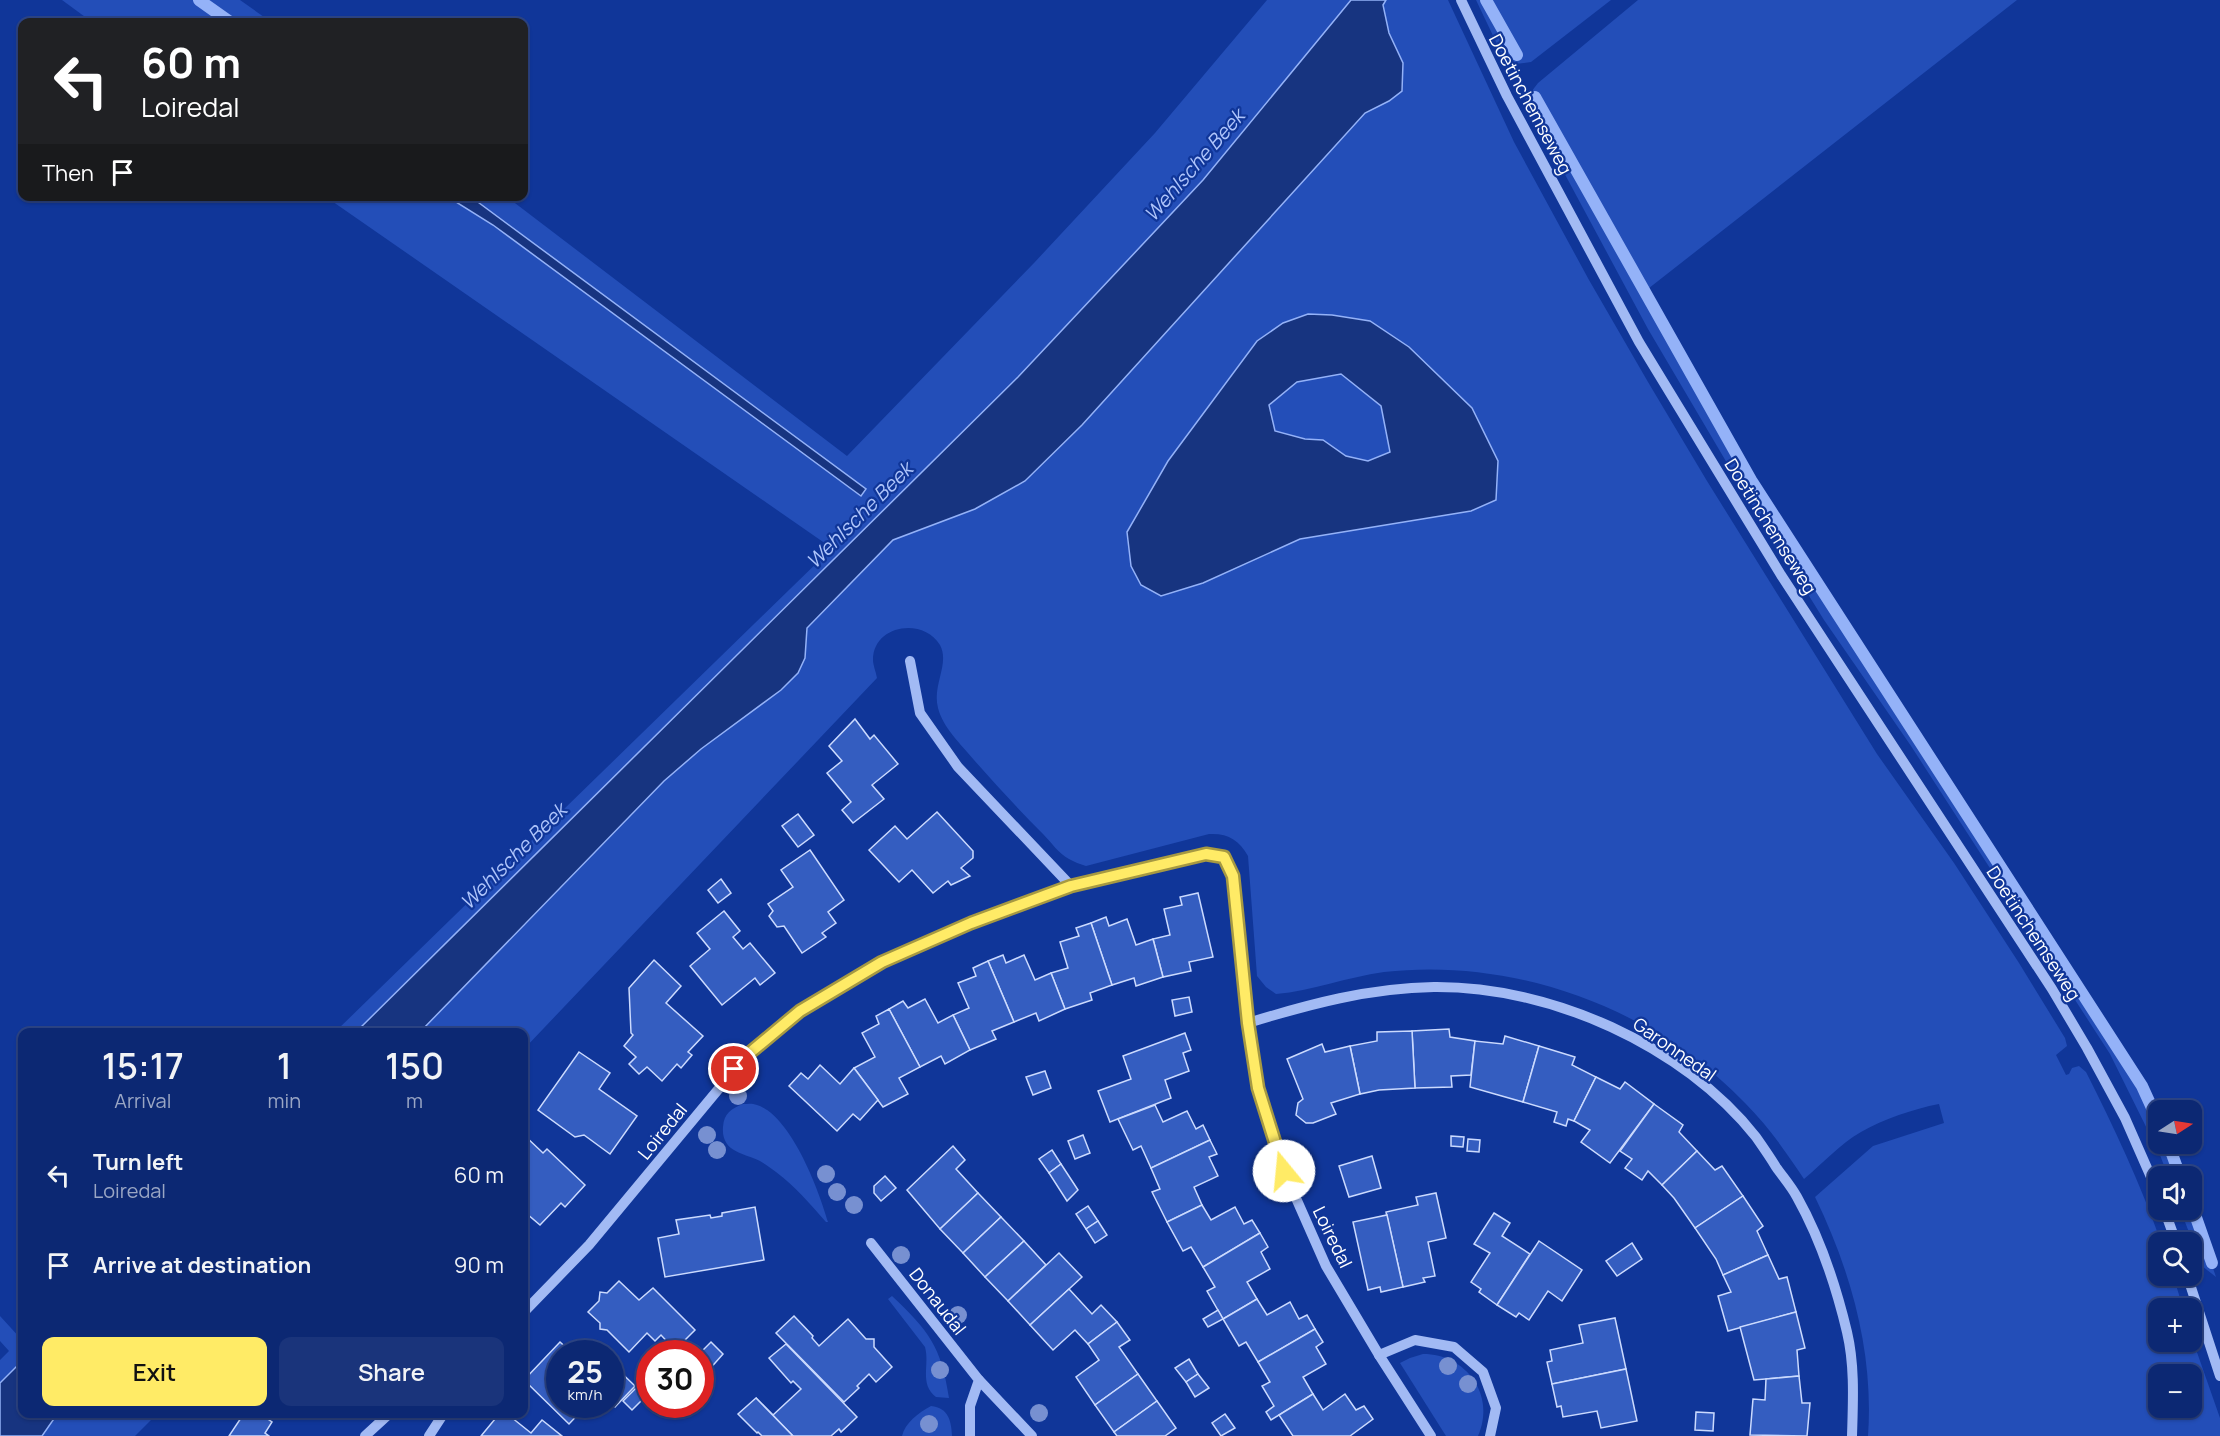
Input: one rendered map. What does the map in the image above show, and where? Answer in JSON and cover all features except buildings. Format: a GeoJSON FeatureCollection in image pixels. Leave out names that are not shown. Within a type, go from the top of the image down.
{"type":"FeatureCollection","features":[{"type":"Feature","properties":{"kind":"street","name":"Doetinchemseweg"},"geometry":{"type":"LineString","coordinates":[[1461,0],[1508,96],[1639,342],[1781,575],[2052,989],[2088,1048],[2126,1118],[2148,1170]]}},
{"type":"Feature","properties":{"kind":"street"},"geometry":{"type":"LineString","coordinates":[[910,661],[920,713],[958,767],[1071,886]]}},
{"type":"Feature","properties":{"kind":"street","name":"Loiredal"},"geometry":{"type":"LineString","coordinates":[[528,1308],[590,1245],[746,1056],[800,1011],[882,962],[971,923],[1071,886],[1206,854],[1224,857],[1233,876],[1248,1023],[1258,1088],[1284,1171],[1326,1266],[1379,1356],[1431,1436]]}},
{"type":"Feature","properties":{"kind":"street","name":"Garonnedal"},"geometry":{"type":"LineString","coordinates":[[1248,1023],[1311,1004],[1374,990],[1435,987],[1494,991],[1557,1005],[1617,1028],[1662,1055],[1733,1112],[1756,1137],[1797,1196],[1834,1284],[1848,1334],[1853,1388],[1852,1436]]}},
{"type":"Feature","properties":{"kind":"street","name":"Donaudal"},"geometry":{"type":"LineString","coordinates":[[871,1243],[979,1380],[1032,1436]]}},
{"type":"Feature","properties":{"kind":"street"},"geometry":{"type":"LineString","coordinates":[[2191,1286],[2220,1376]]}},
{"type":"Feature","properties":{"kind":"street"},"geometry":{"type":"LineString","coordinates":[[1379,1356],[1415,1340],[1454,1347],[1483,1372],[1496,1408],[1490,1436]]}},
{"type":"Feature","properties":{"kind":"street"},"geometry":{"type":"LineString","coordinates":[[970,1436],[970,1406],[979,1380]]}},
{"type":"Feature","properties":{"kind":"street"},"geometry":{"type":"LineString","coordinates":[[365,1436],[385,1418]]}},
{"type":"Feature","properties":{"kind":"street"},"geometry":{"type":"LineString","coordinates":[[429,1436],[441,1418]]}},
{"type":"Feature","properties":{"kind":"shaded area"},"geometry":{"type":"Polygon","coordinates":[[[62,0],[240,0],[265,18],[87,18],[62,0]]]}},
{"type":"Feature","properties":{"kind":"shaded area"},"geometry":{"type":"Polygon","coordinates":[[[1267,0],[1351,0],[1203,180],[1018,377],[360,1028],[339,1028],[828,552],[826,544],[332,201],[512,201],[847,456],[1034,263],[1155,133],[1267,0]]]}},
{"type":"Feature","properties":{"kind":"shaded area"},"geometry":{"type":"Polygon","coordinates":[[[1351,0],[1386,0],[1383,5],[1389,33],[1403,63],[1402,91],[1389,101],[1365,113],[1082,425],[1025,481],[975,509],[893,540],[807,628],[805,658],[798,673],[781,690],[701,749],[664,781],[424,1028],[360,1028],[1018,377],[1203,180],[1351,0]]]}},
{"type":"Feature","properties":{"kind":"shaded area"},"geometry":{"type":"Polygon","coordinates":[[[1386,0],[1448,0],[1514,142],[1648,382],[1877,754],[1954,863],[2065,1038],[2067,1046],[2056,1055],[2066,1075],[2072,1068],[2079,1066],[2086,1072],[2107,1113],[2148,1208],[2148,1220],[2152,1220],[2157,1232],[2148,1232],[2148,1286],[2176,1286],[2180,1298],[2148,1298],[2148,1352],[2197,1352],[2201,1364],[2148,1364],[2148,1418],[2202,1418],[2202,1367],[2220,1418],[2220,1436],[1868,1436],[1867,1374],[1857,1313],[1839,1254],[1815,1197],[1873,1146],[1944,1123],[1939,1104],[1899,1115],[1861,1132],[1838,1148],[1804,1179],[1761,1121],[1709,1069],[1668,1040],[1625,1016],[1579,996],[1531,982],[1482,973],[1433,969],[1384,972],[1276,994],[1257,976],[1248,856],[1241,846],[1227,836],[1209,834],[1086,866],[1065,857],[953,736],[938,708],[937,691],[943,652],[932,636],[911,628],[890,632],[881,639],[875,648],[873,660],[877,678],[528,1045],[528,1028],[424,1028],[664,781],[701,749],[781,690],[798,673],[805,658],[806,628],[893,540],[975,509],[1025,481],[1082,425],[1365,113],[1389,101],[1403,63],[1389,32],[1383,4],[1386,0]],[[1308,314],[1283,323],[1257,341],[1168,461],[1127,532],[1203,583],[1300,539],[1471,511],[1496,500],[1498,461],[1472,408],[1409,347],[1370,321],[1308,314]]]}},
{"type":"Feature","properties":{"kind":"shaded area"},"geometry":{"type":"Polygon","coordinates":[[[1476,0],[1611,0],[1531,62],[1507,65],[1476,0]]]}},
{"type":"Feature","properties":{"kind":"shaded area"},"geometry":{"type":"Polygon","coordinates":[[[1638,0],[2017,0],[1644,292],[1751,480],[2142,1086],[2148,1100],[2148,1131],[2110,1054],[1911,746],[1824,620],[1737,480],[1648,329],[1525,100],[1538,83],[1638,0]]]}},
{"type":"Feature","properties":{"kind":"shaded area"},"geometry":{"type":"Polygon","coordinates":[[[454,201],[476,201],[866,489],[861,496],[493,225],[454,201]]]}},
{"type":"Feature","properties":{"kind":"shaded area"},"geometry":{"type":"Polygon","coordinates":[[[1308,314],[1370,321],[1409,347],[1472,408],[1498,461],[1496,500],[1471,511],[1300,539],[1203,583],[1161,596],[1141,585],[1131,566],[1127,532],[1168,461],[1257,341],[1283,323],[1308,314]],[[1341,374],[1297,382],[1269,405],[1275,431],[1305,439],[1323,440],[1346,456],[1368,461],[1390,452],[1381,406],[1341,374]]]}},
{"type":"Feature","properties":{"kind":"shaded area"},"geometry":{"type":"Polygon","coordinates":[[[1341,373],[1381,406],[1390,451],[1368,461],[1346,456],[1323,440],[1305,439],[1275,431],[1269,405],[1297,382],[1341,373]]]}},
{"type":"Feature","properties":{"kind":"shaded area"},"geometry":{"type":"Polygon","coordinates":[[[743,1104],[755,1104],[769,1112],[792,1138],[811,1174],[828,1222],[783,1177],[760,1161],[729,1147],[723,1135],[725,1118],[732,1110],[743,1104]]]}},
{"type":"Feature","properties":{"kind":"shaded area"},"geometry":{"type":"Polygon","coordinates":[[[2172,1154],[2176,1166],[2164,1166],[2160,1155],[2172,1154]]]}},
{"type":"Feature","properties":{"kind":"shaded area"},"geometry":{"type":"Polygon","coordinates":[[[2184,1220],[2197,1220],[2201,1232],[2189,1232],[2184,1220]]]}},
{"type":"Feature","properties":{"kind":"shaded area"},"geometry":{"type":"Polygon","coordinates":[[[2202,1236],[2216,1277],[2202,1266],[2202,1236]]]}},
{"type":"Feature","properties":{"kind":"shaded area"},"geometry":{"type":"Polygon","coordinates":[[[892,1296],[915,1319],[931,1341],[942,1365],[949,1398],[936,1397],[931,1392],[926,1380],[925,1347],[888,1299],[892,1296]]]}},
{"type":"Feature","properties":{"kind":"shaded area"},"geometry":{"type":"Polygon","coordinates":[[[0,1316],[18,1336],[18,1365],[0,1383],[0,1360],[9,1351],[0,1341],[0,1316]]]}},
{"type":"Feature","properties":{"kind":"shaded area"},"geometry":{"type":"Polygon","coordinates":[[[1423,1354],[1452,1361],[1464,1369],[1473,1380],[1480,1392],[1483,1406],[1483,1421],[1478,1436],[1446,1436],[1400,1363],[1423,1354]]]}},
{"type":"Feature","properties":{"kind":"shaded area"},"geometry":{"type":"Polygon","coordinates":[[[18,1365],[18,1418],[55,1418],[42,1436],[0,1436],[0,1383],[18,1365]]]}},
{"type":"Feature","properties":{"kind":"shaded area"},"geometry":{"type":"Polygon","coordinates":[[[931,1406],[942,1409],[948,1416],[952,1436],[902,1436],[913,1419],[931,1406]]]}},
{"type":"Feature","properties":{"kind":"shaded area"},"geometry":{"type":"Polygon","coordinates":[[[55,1418],[153,1418],[135,1436],[42,1436],[55,1418]]]}},
{"type":"Feature","properties":{"kind":"waterway"},"geometry":{"type":"LineString","coordinates":[[199,0],[224,18]]}},
{"type":"Feature","properties":{"kind":"waterway"},"geometry":{"type":"LineString","coordinates":[[1486,0],[1517,55]]}},
{"type":"Feature","properties":{"kind":"waterway"},"geometry":{"type":"LineString","coordinates":[[1535,97],[1751,480],[2142,1086],[2148,1100]]}},
{"type":"Feature","properties":{"kind":"waterway"},"geometry":{"type":"LineString","coordinates":[[2172,1154],[2176,1166]]}},
{"type":"Feature","properties":{"kind":"waterway"},"geometry":{"type":"LineString","coordinates":[[2197,1220],[2212,1263]]}},
{"type":"Feature","properties":{"kind":"route"},"geometry":{"type":"LineString","coordinates":[[734,1069],[746,1056],[800,1011],[882,962],[971,923],[1071,886],[1206,854],[1224,857],[1233,876],[1248,1023],[1258,1088],[1284,1171]]}},
{"type":"Feature","properties":{"kind":"water label","name":"Wehlsche Beek"},"geometry":{"type":"Point","coordinates":[1194,165]}},
{"type":"Feature","properties":{"kind":"water label","name":"Wehlsche Beek"},"geometry":{"type":"Point","coordinates":[859,515]}},
{"type":"Feature","properties":{"kind":"water label","name":"Wehlsche Beek"},"geometry":{"type":"Point","coordinates":[513,856]}}]}
